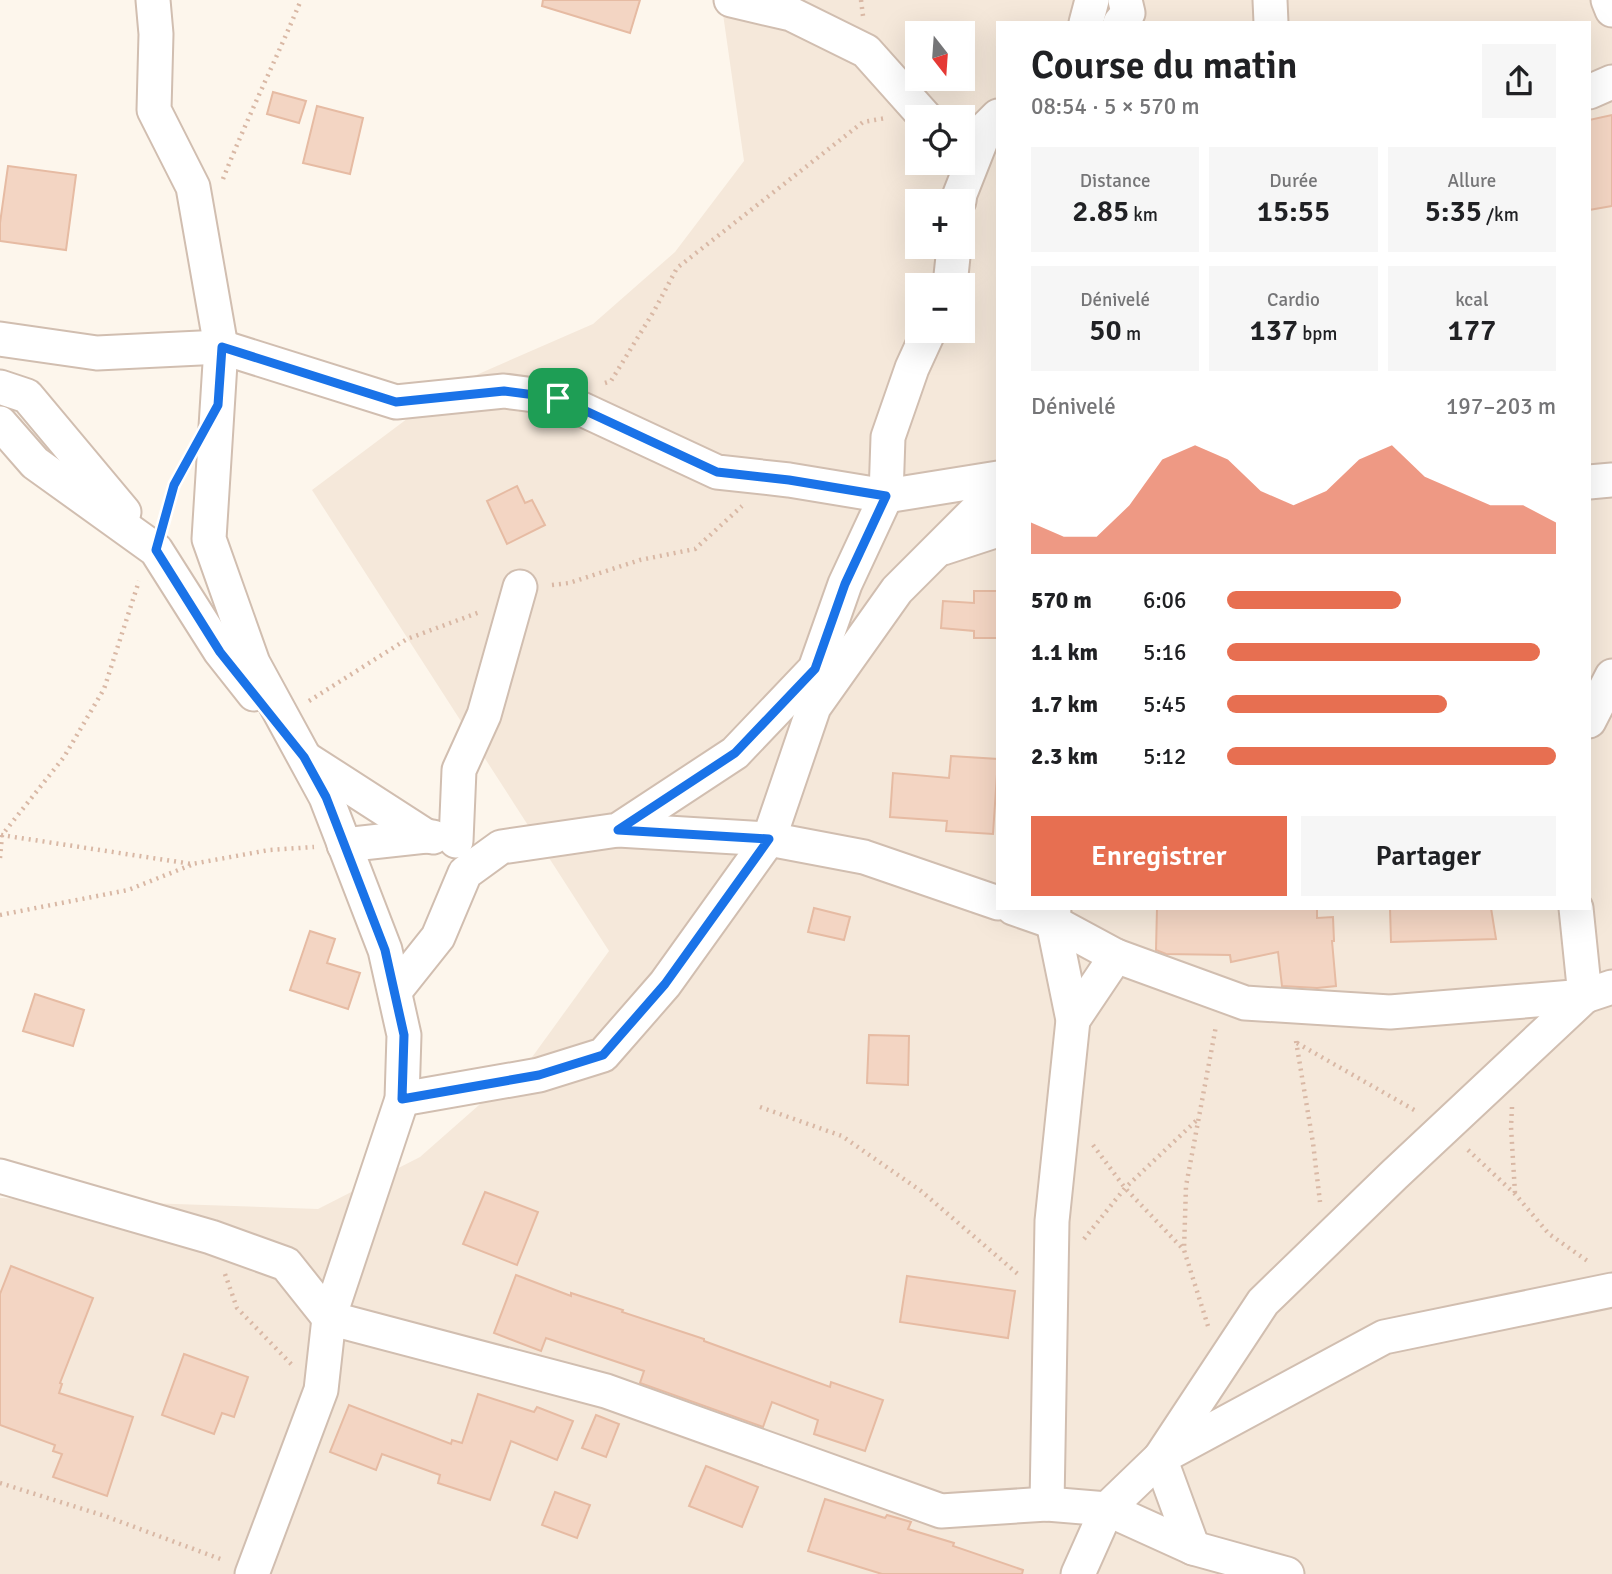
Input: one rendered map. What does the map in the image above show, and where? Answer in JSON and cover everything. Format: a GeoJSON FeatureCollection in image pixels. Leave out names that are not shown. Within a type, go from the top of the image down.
{"type":"FeatureCollection","features":[{"type":"Feature","properties":{"kind":"street"},"geometry":{"type":"LineString","coordinates":[[153,0],[156,34],[154,110],[193,187],[222,347],[209,539],[253,663],[326,797],[385,950],[404,1035],[402,1099],[330,1318],[321,1390],[253,1573]]}},
{"type":"Feature","properties":{"kind":"street"},"geometry":{"type":"LineString","coordinates":[[731,0],[791,14],[866,51],[913,105]]}},
{"type":"Feature","properties":{"kind":"street"},"geometry":{"type":"LineString","coordinates":[[1087,21],[1092,0]]}},
{"type":"Feature","properties":{"kind":"street"},"geometry":{"type":"LineString","coordinates":[[1122,21],[1128,13],[1125,0]]}},
{"type":"Feature","properties":{"kind":"street"},"geometry":{"type":"LineString","coordinates":[[1270,0],[1271,21]]}},
{"type":"Feature","properties":{"kind":"street"},"geometry":{"type":"LineString","coordinates":[[1608,0],[1612,10]]}},
{"type":"Feature","properties":{"kind":"street"},"geometry":{"type":"LineString","coordinates":[[1591,91],[1612,82]]}},
{"type":"Feature","properties":{"kind":"street"},"geometry":{"type":"LineString","coordinates":[[962,189],[986,128],[996,118]]}},
{"type":"Feature","properties":{"kind":"street"},"geometry":{"type":"LineString","coordinates":[[0,339],[97,353],[222,347],[396,402],[504,391],[558,398],[717,472],[789,480],[886,496],[996,478]]}},
{"type":"Feature","properties":{"kind":"street"},"geometry":{"type":"LineString","coordinates":[[618,830],[735,753],[815,669],[845,584],[886,496],[888,437],[923,343]]}},
{"type":"Feature","properties":{"kind":"street"},"geometry":{"type":"LineString","coordinates":[[0,387],[27,396],[156,550],[220,652],[304,757],[441,839]]}},
{"type":"Feature","properties":{"kind":"street"},"geometry":{"type":"LineString","coordinates":[[0,423],[35,463],[156,550]]}},
{"type":"Feature","properties":{"kind":"street"},"geometry":{"type":"LineString","coordinates":[[1591,482],[1612,480]]}},
{"type":"Feature","properties":{"kind":"street"},"geometry":{"type":"LineString","coordinates":[[402,1099],[539,1075],[603,1055],[665,984],[769,839],[814,707],[897,590],[996,491]]}},
{"type":"Feature","properties":{"kind":"street"},"geometry":{"type":"LineString","coordinates":[[937,550],[996,531]]}},
{"type":"Feature","properties":{"kind":"street"},"geometry":{"type":"LineString","coordinates":[[441,839],[459,770],[484,715],[520,587]]}},
{"type":"Feature","properties":{"kind":"street"},"geometry":{"type":"LineString","coordinates":[[1591,717],[1612,676]]}},
{"type":"Feature","properties":{"kind":"street"},"geometry":{"type":"LineString","coordinates":[[344,845],[441,839],[501,847],[618,830],[769,839],[864,857],[996,902]]}},
{"type":"Feature","properties":{"kind":"street"},"geometry":{"type":"LineString","coordinates":[[395,991],[438,937],[465,873],[501,847]]}},
{"type":"Feature","properties":{"kind":"street"},"geometry":{"type":"LineString","coordinates":[[1024,910],[1053,915],[1116,956],[1245,1003],[1390,1012],[1598,992]]}},
{"type":"Feature","properties":{"kind":"street"},"geometry":{"type":"LineString","coordinates":[[1577,910],[1598,992]]}},
{"type":"Feature","properties":{"kind":"street"},"geometry":{"type":"LineString","coordinates":[[1047,1504],[1052,1221],[1073,1020],[1053,915]]}},
{"type":"Feature","properties":{"kind":"street"},"geometry":{"type":"LineString","coordinates":[[1073,1020],[1116,956]]}},
{"type":"Feature","properties":{"kind":"street"},"geometry":{"type":"LineString","coordinates":[[1078,1574],[1107,1509],[1160,1458],[1263,1302],[1514,1062],[1598,992]]}},
{"type":"Feature","properties":{"kind":"street"},"geometry":{"type":"LineString","coordinates":[[0,1176],[211,1237],[286,1264],[330,1318],[606,1391],[941,1511],[1047,1504],[1107,1509],[1193,1548],[1287,1574]]}},
{"type":"Feature","properties":{"kind":"street"},"geometry":{"type":"LineString","coordinates":[[1160,1458],[1384,1337],[1612,1290]]}},
{"type":"Feature","properties":{"kind":"street"},"geometry":{"type":"LineString","coordinates":[[1160,1458],[1193,1548]]}},
{"type":"Feature","properties":{"kind":"path"},"geometry":{"type":"LineString","coordinates":[[222,181],[301,0]]}},
{"type":"Feature","properties":{"kind":"path"},"geometry":{"type":"LineString","coordinates":[[558,398],[611,381],[677,268],[688,259],[863,122],[905,117]]}},
{"type":"Feature","properties":{"kind":"path"},"geometry":{"type":"LineString","coordinates":[[0,858],[1,835],[64,757],[104,689],[140,576],[156,550],[174,485],[180,474]]}},
{"type":"Feature","properties":{"kind":"path"},"geometry":{"type":"LineString","coordinates":[[1,835],[192,864]]}},
{"type":"Feature","properties":{"kind":"path"},"geometry":{"type":"LineString","coordinates":[[0,915],[128,890],[192,864],[269,850],[344,845]]}},
{"type":"Feature","properties":{"kind":"path"},"geometry":{"type":"LineString","coordinates":[[1220,1366],[1184,1250],[1186,1186],[1222,994]]}},
{"type":"Feature","properties":{"kind":"path"},"geometry":{"type":"LineString","coordinates":[[1291,1006],[1313,1143],[1325,1241]]}},
{"type":"Feature","properties":{"kind":"path"},"geometry":{"type":"LineString","coordinates":[[1514,1062],[1511,1127],[1515,1194]]}},
{"type":"Feature","properties":{"kind":"path"},"geometry":{"type":"LineString","coordinates":[[760,1107],[842,1136],[921,1191],[1050,1302]]}},
{"type":"Feature","properties":{"kind":"path"},"geometry":{"type":"LineString","coordinates":[[1064,1108],[1125,1188],[1184,1250]]}},
{"type":"Feature","properties":{"kind":"path"},"geometry":{"type":"LineString","coordinates":[[1076,1249],[1125,1188],[1199,1118]]}},
{"type":"Feature","properties":{"kind":"path"},"geometry":{"type":"LineString","coordinates":[[211,1237],[237,1308],[285,1359],[321,1390]]}},
{"type":"Feature","properties":{"kind":"path"},"geometry":{"type":"LineString","coordinates":[[0,1483],[105,1516],[253,1573]]}},
{"type":"Feature","properties":{"kind":"shaded area"},"geometry":{"type":"Polygon","coordinates":[[[721,0],[1612,0],[1612,1574],[0,1574],[0,1198],[318,1209],[420,1157],[530,1060],[609,951],[312,490],[451,386],[593,324],[675,252],[744,161],[721,0]]]}},
{"type":"Feature","properties":{"kind":"building"},"geometry":{"type":"Polygon","coordinates":[[[543,0],[640,0],[630,33],[542,6],[543,0]]]}},
{"type":"Feature","properties":{"kind":"building"},"geometry":{"type":"Polygon","coordinates":[[[273,92],[306,101],[299,123],[267,114],[273,92]]]}},
{"type":"Feature","properties":{"kind":"building"},"geometry":{"type":"Polygon","coordinates":[[[317,106],[363,118],[350,174],[303,163],[317,106]]]}},
{"type":"Feature","properties":{"kind":"building"},"geometry":{"type":"Polygon","coordinates":[[[1612,115],[1612,206],[1591,210],[1591,120],[1612,115]]]}},
{"type":"Feature","properties":{"kind":"building"},"geometry":{"type":"Polygon","coordinates":[[[8,166],[76,175],[66,250],[0,241],[8,166]]]}},
{"type":"Feature","properties":{"kind":"building"},"geometry":{"type":"Polygon","coordinates":[[[517,486],[525,503],[532,500],[545,525],[507,544],[487,501],[517,486]]]}},
{"type":"Feature","properties":{"kind":"building"},"geometry":{"type":"Polygon","coordinates":[[[974,591],[996,591],[996,638],[974,638],[974,631],[941,628],[943,601],[974,603],[974,591]]]}},
{"type":"Feature","properties":{"kind":"building"},"geometry":{"type":"Polygon","coordinates":[[[951,756],[996,759],[993,834],[946,831],[947,821],[890,817],[893,773],[949,778],[951,756]]]}},
{"type":"Feature","properties":{"kind":"building"},"geometry":{"type":"Polygon","coordinates":[[[814,908],[850,917],[844,940],[808,932],[814,908]]]}},
{"type":"Feature","properties":{"kind":"building"},"geometry":{"type":"Polygon","coordinates":[[[1157,910],[1317,910],[1317,918],[1333,917],[1336,986],[1282,986],[1278,952],[1231,962],[1230,955],[1166,954],[1156,950],[1157,910]]]}},
{"type":"Feature","properties":{"kind":"building"},"geometry":{"type":"Polygon","coordinates":[[[1390,910],[1491,910],[1496,939],[1391,942],[1390,910]]]}},
{"type":"Feature","properties":{"kind":"building"},"geometry":{"type":"Polygon","coordinates":[[[310,931],[335,939],[327,963],[360,973],[348,1009],[290,990],[310,931]]]}},
{"type":"Feature","properties":{"kind":"building"},"geometry":{"type":"Polygon","coordinates":[[[35,994],[84,1010],[73,1046],[23,1031],[35,994]]]}},
{"type":"Feature","properties":{"kind":"building"},"geometry":{"type":"Polygon","coordinates":[[[869,1035],[909,1036],[908,1085],[867,1083],[869,1035]]]}},
{"type":"Feature","properties":{"kind":"building"},"geometry":{"type":"Polygon","coordinates":[[[485,1192],[538,1212],[517,1265],[463,1244],[485,1192]]]}},
{"type":"Feature","properties":{"kind":"building"},"geometry":{"type":"Polygon","coordinates":[[[11,1266],[93,1298],[60,1383],[59,1393],[133,1417],[107,1496],[53,1477],[62,1454],[53,1451],[55,1445],[0,1425],[0,1294],[11,1266]]]}},
{"type":"Feature","properties":{"kind":"building"},"geometry":{"type":"Polygon","coordinates":[[[516,1275],[571,1296],[571,1293],[623,1310],[622,1312],[704,1339],[830,1387],[831,1382],[883,1400],[865,1451],[814,1434],[818,1420],[772,1402],[763,1427],[640,1383],[644,1371],[546,1338],[541,1351],[494,1333],[516,1275]]]}},
{"type":"Feature","properties":{"kind":"building"},"geometry":{"type":"Polygon","coordinates":[[[907,1276],[1015,1291],[1008,1338],[900,1322],[907,1276]]]}},
{"type":"Feature","properties":{"kind":"building"},"geometry":{"type":"Polygon","coordinates":[[[184,1354],[248,1377],[234,1417],[222,1413],[214,1434],[162,1415],[184,1354]]]}},
{"type":"Feature","properties":{"kind":"building"},"geometry":{"type":"Polygon","coordinates":[[[478,1394],[534,1412],[537,1407],[573,1421],[557,1460],[511,1441],[490,1500],[438,1483],[440,1475],[382,1454],[376,1470],[330,1452],[349,1405],[451,1444],[452,1440],[462,1443],[478,1394]]]}},
{"type":"Feature","properties":{"kind":"building"},"geometry":{"type":"Polygon","coordinates":[[[596,1415],[619,1424],[606,1457],[582,1448],[596,1415]]]}},
{"type":"Feature","properties":{"kind":"building"},"geometry":{"type":"Polygon","coordinates":[[[706,1466],[758,1487],[742,1527],[689,1506],[706,1466]]]}},
{"type":"Feature","properties":{"kind":"building"},"geometry":{"type":"Polygon","coordinates":[[[555,1492],[590,1505],[577,1538],[542,1525],[555,1492]]]}},
{"type":"Feature","properties":{"kind":"building"},"geometry":{"type":"Polygon","coordinates":[[[825,1499],[885,1518],[887,1515],[911,1522],[908,1529],[954,1543],[953,1546],[1023,1570],[1022,1574],[882,1574],[808,1551],[825,1499]]]}},
{"type":"Feature","properties":{"kind":"route"},"geometry":{"type":"LineString","coordinates":[[222,347],[396,402],[504,391],[558,398],[717,472],[789,480],[886,496],[845,584],[815,669],[735,753],[618,830],[769,839],[665,984],[603,1055],[539,1075],[402,1099],[404,1035],[385,950],[326,797],[304,757],[220,652],[156,550],[174,485],[218,405],[222,347]]}}]}
